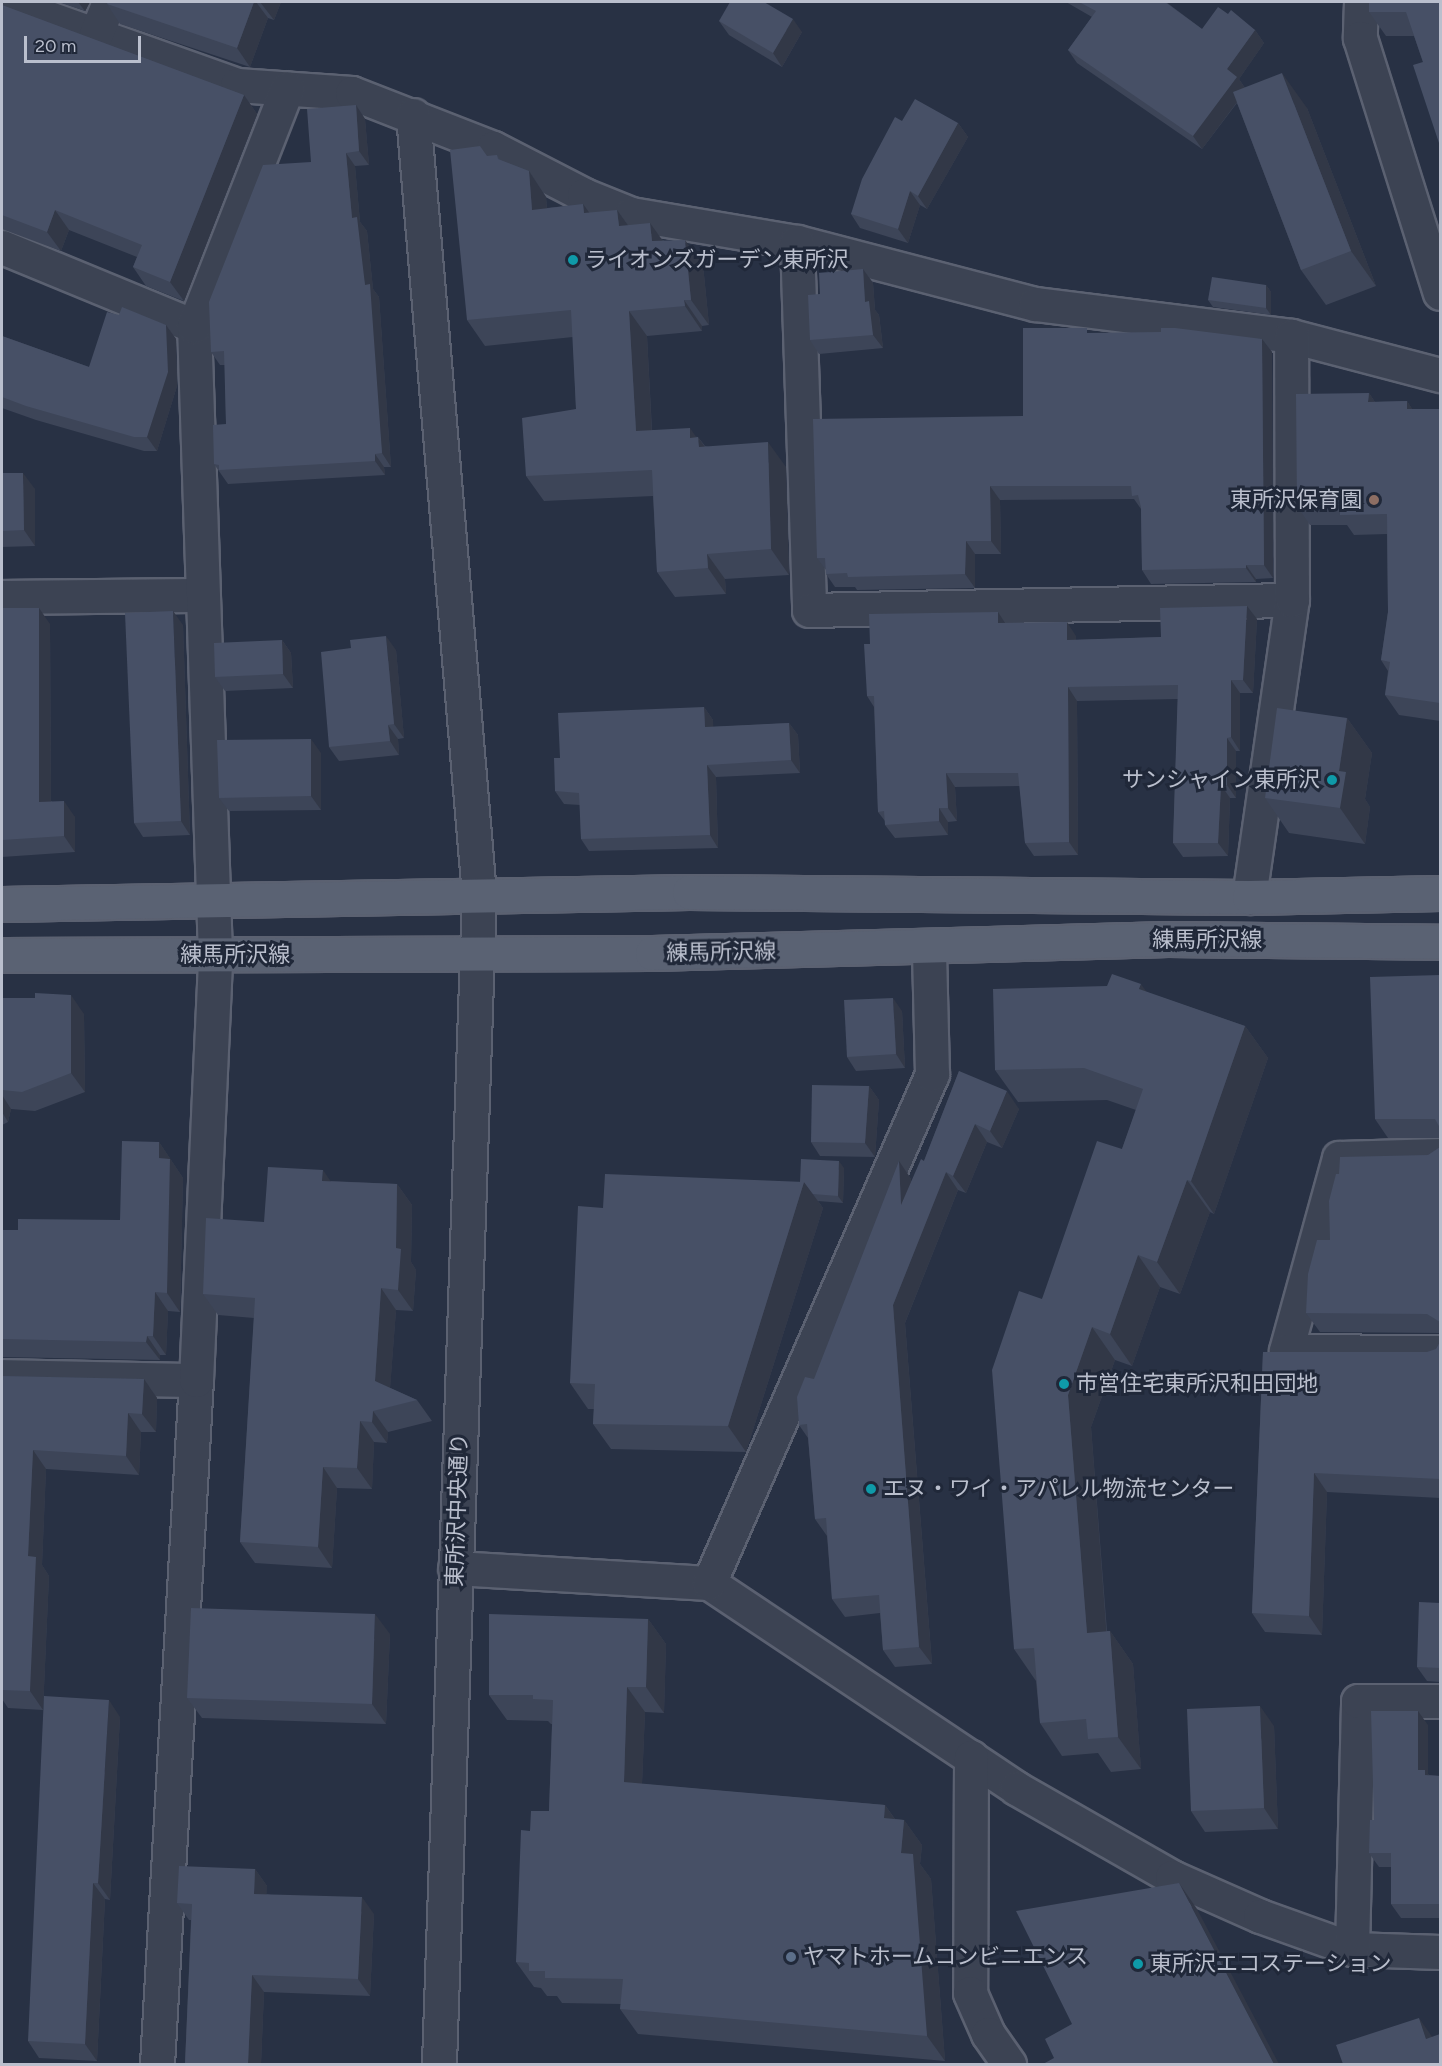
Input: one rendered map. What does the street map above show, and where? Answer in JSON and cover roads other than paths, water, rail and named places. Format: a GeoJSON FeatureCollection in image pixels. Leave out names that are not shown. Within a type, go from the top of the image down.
{"type":"FeatureCollection","features":[{"type":"Feature","properties":{"kind":"main road","name":"練馬所沢線"},"geometry":{"type":"LineString","coordinates":[[2,904],[479,894],[1249,897],[1440,893]]}},
{"type":"Feature","properties":{"kind":"main road","name":"練馬所沢線"},"geometry":{"type":"LineString","coordinates":[[2,955],[476,955],[929,948],[1168,939],[1440,942]]}},
{"type":"Feature","properties":{"kind":"street"},"geometry":{"type":"LineString","coordinates":[[4,2],[237,85],[352,93],[413,115],[631,214],[797,242],[1035,304],[1292,336],[1440,375]]}},
{"type":"Feature","properties":{"kind":"street"},"geometry":{"type":"LineString","coordinates":[[96,34],[109,2]]}},
{"type":"Feature","properties":{"kind":"street"},"geometry":{"type":"LineString","coordinates":[[1361,2],[1360,38],[1440,293]]}},
{"type":"Feature","properties":{"kind":"street"},"geometry":{"type":"LineString","coordinates":[[157,2064],[196,1380],[215,955],[216,901],[201,595],[194,326],[287,89]]}},
{"type":"Feature","properties":{"kind":"street","name":"東所沢中央通り"},"geometry":{"type":"LineString","coordinates":[[413,115],[479,894],[439,2064]]}},
{"type":"Feature","properties":{"kind":"street"},"geometry":{"type":"LineString","coordinates":[[797,242],[809,610],[1292,600]]}},
{"type":"Feature","properties":{"kind":"street"},"geometry":{"type":"LineString","coordinates":[[2,248],[194,326]]}},
{"type":"Feature","properties":{"kind":"street"},"geometry":{"type":"LineString","coordinates":[[1249,897],[1292,600],[1292,336]]}},
{"type":"Feature","properties":{"kind":"street"},"geometry":{"type":"LineString","coordinates":[[2,597],[201,595]]}},
{"type":"Feature","properties":{"kind":"street"},"geometry":{"type":"LineString","coordinates":[[709,1583],[932,1074],[929,948]]}},
{"type":"Feature","properties":{"kind":"street"},"geometry":{"type":"LineString","coordinates":[[1440,1155],[1339,1158],[1286,1351],[1440,1352]]}},
{"type":"Feature","properties":{"kind":"street"},"geometry":{"type":"LineString","coordinates":[[2,1376],[196,1380]]}},
{"type":"Feature","properties":{"kind":"street"},"geometry":{"type":"LineString","coordinates":[[455,1569],[709,1583],[971,1757],[1172,1877],[1260,1916],[1352,1949],[1440,1952]]}},
{"type":"Feature","properties":{"kind":"street"},"geometry":{"type":"LineString","coordinates":[[1352,1949],[1358,1701],[1440,1701]]}},
{"type":"Feature","properties":{"kind":"street"},"geometry":{"type":"LineString","coordinates":[[971,1757],[970,1993],[988,2034],[1008,2064]]}},
{"type":"Feature","properties":{"kind":"place","name":"ライオンズガーデン東所沢"},"geometry":{"type":"Point","coordinates":[573,260]}},
{"type":"Feature","properties":{"kind":"place","name":"東所沢保育園"},"geometry":{"type":"Point","coordinates":[1374,500]}},
{"type":"Feature","properties":{"kind":"place","name":"サンシャイン東所沢"},"geometry":{"type":"Point","coordinates":[1332,780]}},
{"type":"Feature","properties":{"kind":"place","name":"市営住宅東所沢和田団地"},"geometry":{"type":"Point","coordinates":[1064,1384]}},
{"type":"Feature","properties":{"kind":"place","name":"エヌ・ワイ・アパレル物流センター"},"geometry":{"type":"Point","coordinates":[871,1489]}},
{"type":"Feature","properties":{"kind":"place","name":"ヤマトホームコンビニエンス"},"geometry":{"type":"Point","coordinates":[791,1957]}},
{"type":"Feature","properties":{"kind":"place","name":"東所沢エコステーション"},"geometry":{"type":"Point","coordinates":[1138,1964]}}]}
